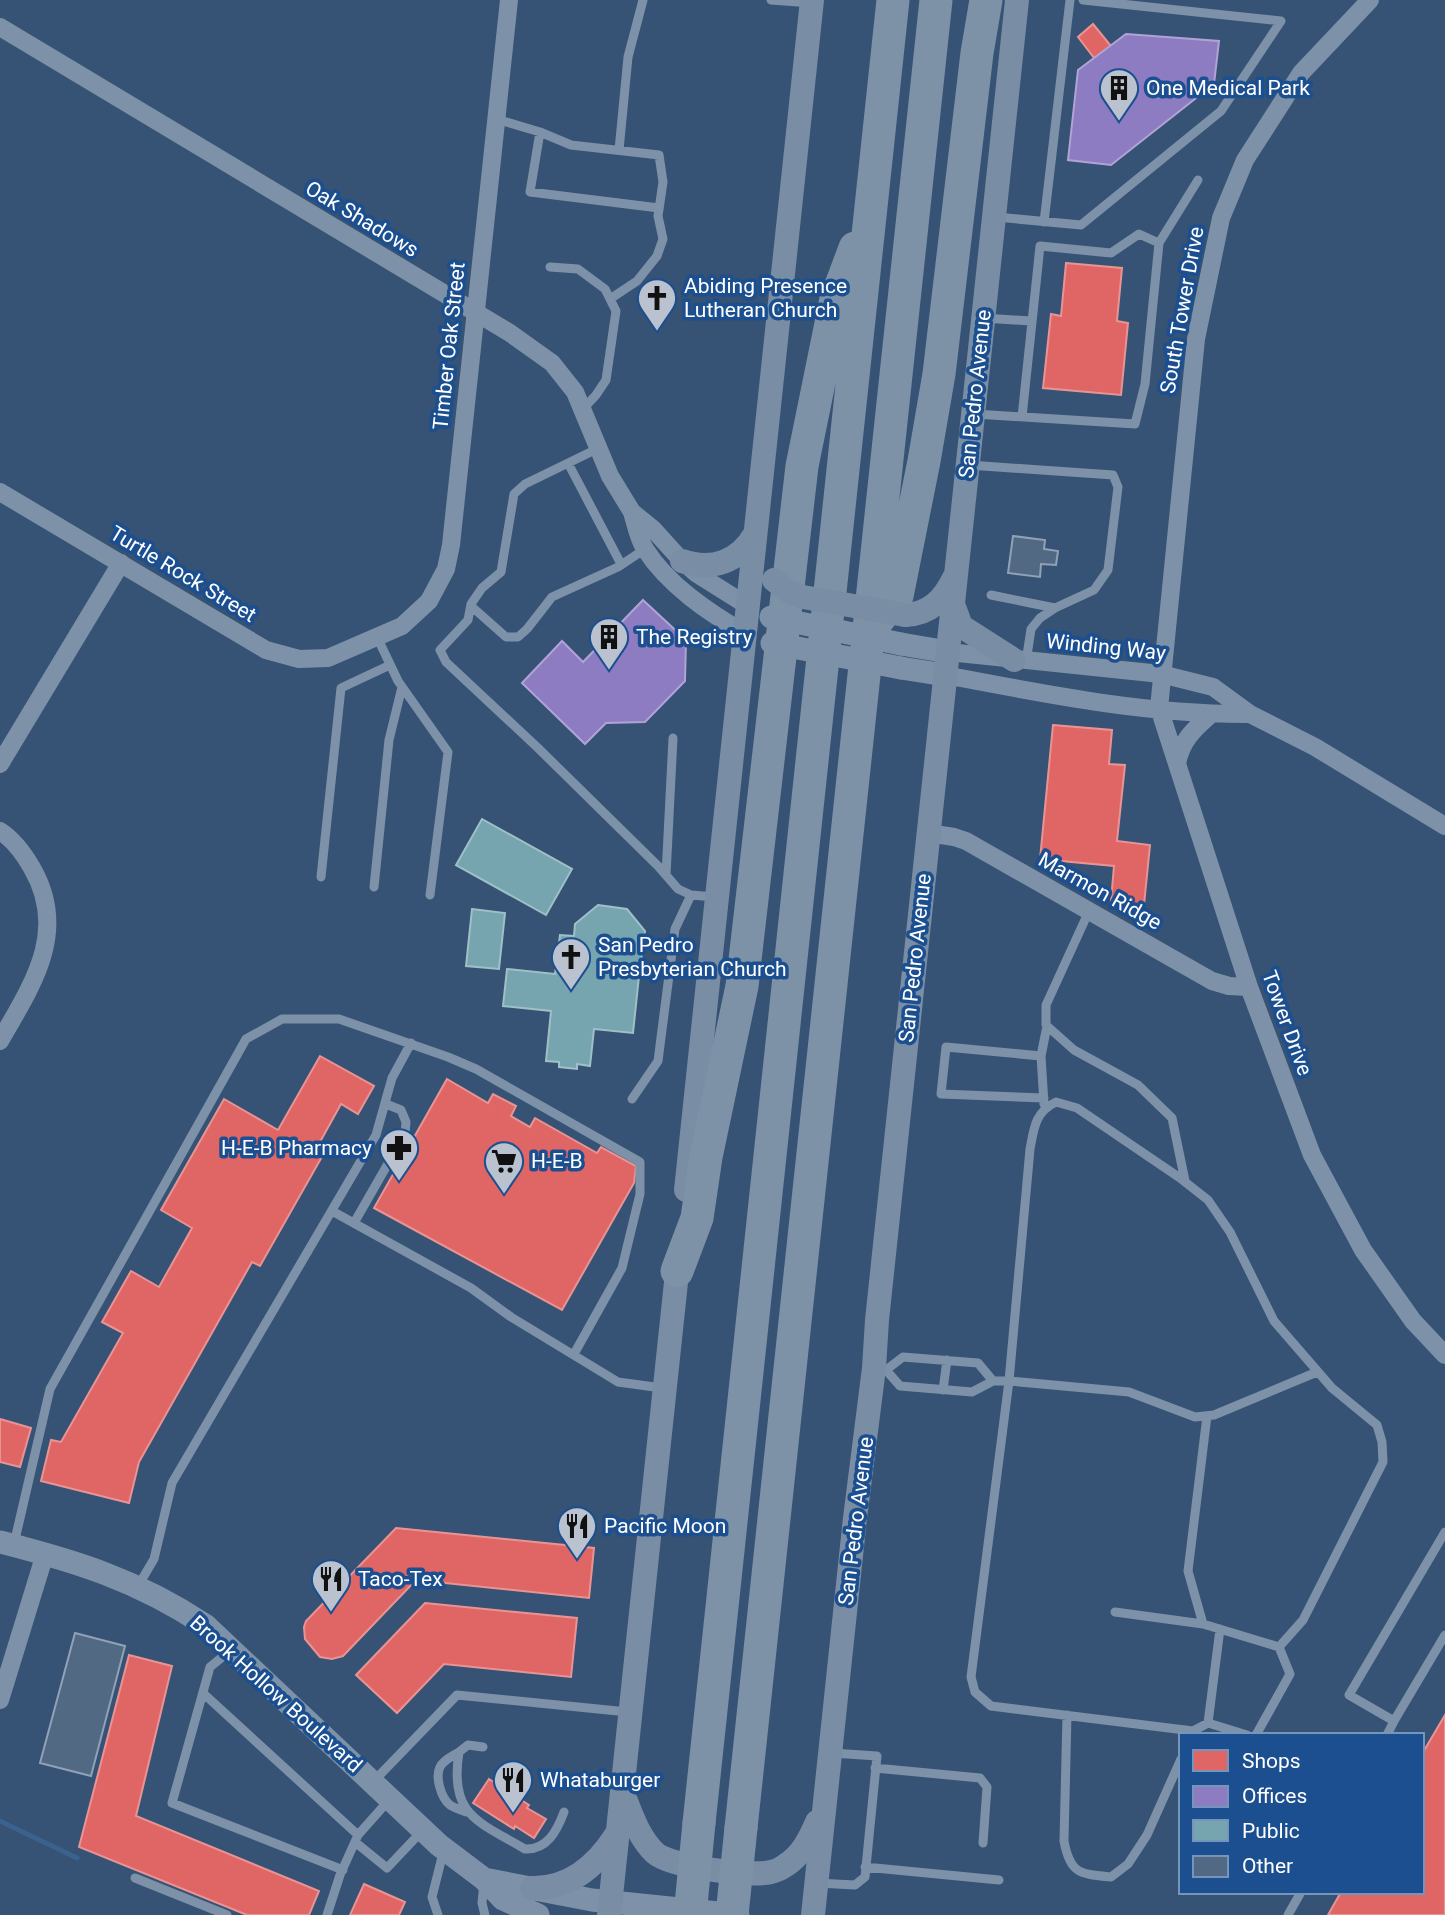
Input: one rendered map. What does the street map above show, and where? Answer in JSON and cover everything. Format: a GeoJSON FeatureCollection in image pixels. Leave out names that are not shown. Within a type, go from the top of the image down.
{"type":"FeatureCollection","features":[{"type":"Feature","properties":{"kind":"highway"},"geometry":{"type":"LineString","coordinates":[[690,1915],[894,0]]}},
{"type":"Feature","properties":{"kind":"highway"},"geometry":{"type":"LineString","coordinates":[[732,1915],[936,0]]}},
{"type":"Feature","properties":{"kind":"highway"},"geometry":{"type":"LineString","coordinates":[[869,631],[897,596],[924,461],[939,373],[977,53],[986,0]]}},
{"type":"Feature","properties":{"kind":"highway"},"geometry":{"type":"LineString","coordinates":[[677,1271],[697,1218],[705,1164],[744,973],[795,512],[808,429],[829,342],[835,299],[872,207]]}},
{"type":"Feature","properties":{"kind":"main road","name":"San Pedro Avenue"},"geometry":{"type":"LineString","coordinates":[[813,1915],[830,1752],[880,1369],[877,1320],[1017,0]]}},
{"type":"Feature","properties":{"kind":"main road"},"geometry":{"type":"LineString","coordinates":[[609,1908],[812,2]]}},
{"type":"Feature","properties":{"kind":"main road"},"geometry":{"type":"LineString","coordinates":[[682,561],[703,565],[726,562],[740,554],[755,539]]}},
{"type":"Feature","properties":{"kind":"main road"},"geometry":{"type":"LineString","coordinates":[[755,539],[765,567],[774,580],[789,592],[803,597],[905,615],[918,614],[933,607],[947,592],[956,574]]}},
{"type":"Feature","properties":{"kind":"main road"},"geometry":{"type":"LineString","coordinates":[[953,603],[961,626],[1028,661]]}},
{"type":"Feature","properties":{"kind":"main road"},"geometry":{"type":"LineString","coordinates":[[621,1791],[640,1833],[661,1858],[682,1865],[756,1874],[774,1872],[794,1859],[808,1841],[824,1808]]}},
{"type":"Feature","properties":{"kind":"main road"},"geometry":{"type":"LineString","coordinates":[[531,1888],[551,1887],[585,1872],[604,1855],[617,1834]]}},
{"type":"Feature","properties":{"kind":"street","name":"Timber Oak Street"},"geometry":{"type":"LineString","coordinates":[[351,649],[402,626],[429,601],[446,569],[451,545],[509,0]]}},
{"type":"Feature","properties":{"kind":"street","name":"South Tower Drive"},"geometry":{"type":"LineString","coordinates":[[1161,674],[1196,339],[1221,218],[1245,160],[1301,72],[1370,0]]}},
{"type":"Feature","properties":{"kind":"street","name":"Oak Shadows"},"geometry":{"type":"LineString","coordinates":[[0,27],[510,333],[552,363],[568,382],[583,408],[618,491],[632,512],[653,529],[682,561],[714,587],[748,606]]}},
{"type":"Feature","properties":{"kind":"street","name":"Turtle Rock Street"},"geometry":{"type":"LineString","coordinates":[[0,492],[266,650],[299,659],[328,658],[351,649]]}},
{"type":"Feature","properties":{"kind":"street","name":"Oak Shadows"},"geometry":{"type":"LineString","coordinates":[[632,512],[645,549],[683,591],[718,618],[744,633]]}},
{"type":"Feature","properties":{"kind":"street"},"geometry":{"type":"LineString","coordinates":[[0,764],[121,563]]}},
{"type":"Feature","properties":{"kind":"street"},"geometry":{"type":"LineString","coordinates":[[748,606],[771,617],[901,644],[947,664]]}},
{"type":"Feature","properties":{"kind":"street"},"geometry":{"type":"LineString","coordinates":[[744,633],[772,643],[901,667],[947,664]]}},
{"type":"Feature","properties":{"kind":"street","name":"Winding Way"},"geometry":{"type":"LineString","coordinates":[[947,664],[1028,661],[1161,674],[1213,687],[1250,715],[1315,747],[1445,826]]}},
{"type":"Feature","properties":{"kind":"street"},"geometry":{"type":"LineString","coordinates":[[1028,661],[1041,692]]}},
{"type":"Feature","properties":{"kind":"street","name":"Winding Way"},"geometry":{"type":"LineString","coordinates":[[947,664],[1041,692],[1076,699],[1210,715],[1250,715]]}},
{"type":"Feature","properties":{"kind":"street","name":"Tower Drive"},"geometry":{"type":"LineString","coordinates":[[1161,674],[1159,708],[1249,987],[1318,1167],[1363,1250],[1413,1321],[1445,1355]]}},
{"type":"Feature","properties":{"kind":"street"},"geometry":{"type":"LineString","coordinates":[[1177,764],[1187,736],[1210,715]]}},
{"type":"Feature","properties":{"kind":"street"},"geometry":{"type":"LineString","coordinates":[[0,831],[25,855],[37,877],[45,901],[47,926],[45,951],[37,975],[0,1041]]}},
{"type":"Feature","properties":{"kind":"street","name":"Marmon Ridge"},"geometry":{"type":"LineString","coordinates":[[928,833],[954,836],[966,841],[1212,981],[1228,986],[1249,987]]}},
{"type":"Feature","properties":{"kind":"street","name":"Brook Hollow Boulevard"},"geometry":{"type":"LineString","coordinates":[[7,1544],[97,1569],[169,1602],[205,1625],[444,1849],[484,1879],[502,1899],[538,1915]]}},
{"type":"Feature","properties":{"kind":"street"},"geometry":{"type":"LineString","coordinates":[[0,1700],[45,1554]]}},
{"type":"Feature","properties":{"kind":"street","name":"Brook Hollow Boulevard"},"geometry":{"type":"LineString","coordinates":[[484,1879],[609,1908],[738,1915]]}},
{"type":"Feature","properties":{"kind":"lane"},"geometry":{"type":"LineString","coordinates":[[619,150],[628,57],[643,0]]}},
{"type":"Feature","properties":{"kind":"lane"},"geometry":{"type":"LineString","coordinates":[[771,0],[812,2]]}},
{"type":"Feature","properties":{"kind":"lane"},"geometry":{"type":"LineString","coordinates":[[1044,222],[1070,0]]}},
{"type":"Feature","properties":{"kind":"lane"},"geometry":{"type":"LineString","coordinates":[[994,217],[1081,225],[1221,111],[1280,21],[1083,0]]}},
{"type":"Feature","properties":{"kind":"lane"},"geometry":{"type":"LineString","coordinates":[[496,119],[540,132],[571,145],[659,155],[663,182],[658,216],[663,239],[657,256],[637,281],[610,299]]}},
{"type":"Feature","properties":{"kind":"lane"},"geometry":{"type":"LineString","coordinates":[[540,132],[530,192],[659,208]]}},
{"type":"Feature","properties":{"kind":"lane"},"geometry":{"type":"LineString","coordinates":[[973,414],[1135,424],[1145,384],[1159,243],[1198,180]]}},
{"type":"Feature","properties":{"kind":"lane"},"geometry":{"type":"LineString","coordinates":[[1022,418],[1040,246],[1111,253],[1139,234],[1159,243]]}},
{"type":"Feature","properties":{"kind":"lane"},"geometry":{"type":"LineString","coordinates":[[550,267],[578,269],[605,289],[616,311],[606,380],[583,408]]}},
{"type":"Feature","properties":{"kind":"lane"},"geometry":{"type":"LineString","coordinates":[[983,318],[1031,321]]}},
{"type":"Feature","properties":{"kind":"lane"},"geometry":{"type":"LineString","coordinates":[[599,448],[525,484],[514,494],[500,572],[482,588],[471,606],[468,620],[440,650],[446,662],[538,748],[678,889],[691,895],[717,897]]}},
{"type":"Feature","properties":{"kind":"lane"},"geometry":{"type":"LineString","coordinates":[[568,463],[621,564]]}},
{"type":"Feature","properties":{"kind":"lane"},"geometry":{"type":"LineString","coordinates":[[968,465],[1113,475],[1118,487],[1108,570],[1094,590],[1040,618],[1031,629],[1028,661]]}},
{"type":"Feature","properties":{"kind":"lane"},"geometry":{"type":"LineString","coordinates":[[471,606],[506,637],[518,637],[552,597],[621,564],[645,549]]}},
{"type":"Feature","properties":{"kind":"lane"},"geometry":{"type":"LineString","coordinates":[[991,595],[1055,608]]}},
{"type":"Feature","properties":{"kind":"lane"},"geometry":{"type":"LineString","coordinates":[[377,637],[402,687],[448,752],[430,895]]}},
{"type":"Feature","properties":{"kind":"lane"},"geometry":{"type":"LineString","coordinates":[[321,877],[341,688],[390,664]]}},
{"type":"Feature","properties":{"kind":"lane"},"geometry":{"type":"LineString","coordinates":[[374,887],[388,740],[402,687]]}},
{"type":"Feature","properties":{"kind":"lane"},"geometry":{"type":"LineString","coordinates":[[666,875],[673,738]]}},
{"type":"Feature","properties":{"kind":"lane"},"geometry":{"type":"LineString","coordinates":[[632,1099],[657,1061],[675,929],[691,895]]}},
{"type":"Feature","properties":{"kind":"lane"},"geometry":{"type":"LineString","coordinates":[[1089,911],[1046,1005],[1047,1026],[1041,1056],[1044,1103],[1030,1149],[1009,1381],[971,1676],[975,1692],[991,1706],[1193,1733],[1208,1723],[1220,1629]]}},
{"type":"Feature","properties":{"kind":"lane"},"geometry":{"type":"LineString","coordinates":[[7,1544],[50,1390],[246,1039],[282,1019],[339,1019],[411,1043],[476,1069],[640,1163],[640,1194],[622,1269],[574,1354]]}},
{"type":"Feature","properties":{"kind":"lane"},"geometry":{"type":"LineString","coordinates":[[1047,1026],[1074,1050],[1138,1085],[1171,1118],[1185,1181]]}},
{"type":"Feature","properties":{"kind":"lane"},"geometry":{"type":"LineString","coordinates":[[138,1586],[154,1559],[172,1483],[376,1135],[392,1078],[411,1043]]}},
{"type":"Feature","properties":{"kind":"lane"},"geometry":{"type":"LineString","coordinates":[[1041,1056],[946,1047],[941,1094],[1056,1102],[1077,1108],[1185,1181],[1208,1199],[1230,1231],[1274,1321],[1317,1372],[1377,1425],[1382,1442],[1383,1462],[1303,1620],[1279,1647]]}},
{"type":"Feature","properties":{"kind":"lane"},"geometry":{"type":"LineString","coordinates":[[354,1223],[405,1133],[406,1122],[401,1110],[386,1104]]}},
{"type":"Feature","properties":{"kind":"lane"},"geometry":{"type":"LineString","coordinates":[[332,1211],[471,1287],[511,1317],[618,1382],[664,1389]]}},
{"type":"Feature","properties":{"kind":"lane"},"geometry":{"type":"LineString","coordinates":[[993,1381],[978,1363],[903,1357],[880,1369],[900,1386],[943,1390],[972,1392],[993,1381],[1009,1381],[1129,1392],[1195,1417],[1207,1416],[1317,1372]]}},
{"type":"Feature","properties":{"kind":"lane"},"geometry":{"type":"LineString","coordinates":[[943,1390],[947,1360]]}},
{"type":"Feature","properties":{"kind":"lane"},"geometry":{"type":"LineString","coordinates":[[1203,1624],[1188,1571],[1207,1416]]}},
{"type":"Feature","properties":{"kind":"lane"},"geometry":{"type":"LineString","coordinates":[[1394,1721],[1349,1695],[1445,1532]]}},
{"type":"Feature","properties":{"kind":"lane"},"geometry":{"type":"LineString","coordinates":[[1115,1612],[1203,1624],[1279,1647]]}},
{"type":"Feature","properties":{"kind":"lane"},"geometry":{"type":"LineString","coordinates":[[1388,1733],[1445,1635]]}},
{"type":"Feature","properties":{"kind":"lane"},"geometry":{"type":"LineString","coordinates":[[1257,1733],[1290,1674],[1279,1647]]}},
{"type":"Feature","properties":{"kind":"lane"},"geometry":{"type":"LineString","coordinates":[[232,1648],[211,1668],[172,1804],[342,1870]]}},
{"type":"Feature","properties":{"kind":"lane"},"geometry":{"type":"LineString","coordinates":[[204,1694],[387,1868],[424,1830]]}},
{"type":"Feature","properties":{"kind":"lane"},"geometry":{"type":"LineString","coordinates":[[373,1782],[457,1695],[630,1712]]}},
{"type":"Feature","properties":{"kind":"lane"},"geometry":{"type":"LineString","coordinates":[[1067,1715],[1064,1841],[1067,1859],[1083,1874],[1111,1877],[1128,1864],[1147,1835],[1179,1763]]}},
{"type":"Feature","properties":{"kind":"lane"},"geometry":{"type":"LineString","coordinates":[[1208,1723],[1240,1733]]}},
{"type":"Feature","properties":{"kind":"lane"},"geometry":{"type":"LineString","coordinates":[[483,1747],[468,1745],[439,1768],[442,1794],[449,1805],[466,1812],[525,1849],[544,1845],[559,1825],[564,1812]]}},
{"type":"Feature","properties":{"kind":"lane"},"geometry":{"type":"LineString","coordinates":[[459,1752],[457,1786],[466,1812]]}},
{"type":"Feature","properties":{"kind":"lane"},"geometry":{"type":"LineString","coordinates":[[817,1883],[855,1885],[865,1877],[877,1756],[830,1752]]}},
{"type":"Feature","properties":{"kind":"lane"},"geometry":{"type":"LineString","coordinates":[[875,1768],[979,1778],[987,1787],[983,1843]]}},
{"type":"Feature","properties":{"kind":"lane"},"geometry":{"type":"LineString","coordinates":[[327,1915],[356,1839],[391,1798]]}},
{"type":"Feature","properties":{"kind":"lane"},"geometry":{"type":"LineString","coordinates":[[438,1915],[432,1897],[444,1849]]}},
{"type":"Feature","properties":{"kind":"lane"},"geometry":{"type":"LineString","coordinates":[[865,1867],[999,1880]]}},
{"type":"Feature","properties":{"kind":"lane"},"geometry":{"type":"LineString","coordinates":[[135,1878],[227,1915]]}},
{"type":"Feature","properties":{"kind":"lane"},"geometry":{"type":"LineString","coordinates":[[484,1879],[482,1903],[485,1915]]}},
{"type":"Feature","properties":{"kind":"lane"},"geometry":{"type":"LineString","coordinates":[[1288,1915],[1300,1894]]}},
{"type":"Feature","properties":{"kind":"building: Shops"},"geometry":{"type":"Polygon","coordinates":[[[1093,24],[1111,46],[1094,58],[1078,37],[1093,24]]]}},
{"type":"Feature","properties":{"kind":"building: Shops"},"geometry":{"type":"Polygon","coordinates":[[[1066,263],[1122,268],[1117,321],[1128,323],[1121,395],[1043,388],[1051,314],[1061,316],[1066,263]]]}},
{"type":"Feature","properties":{"kind":"building: Shops"},"geometry":{"type":"Polygon","coordinates":[[[1053,725],[1112,730],[1109,764],[1125,765],[1117,841],[1150,845],[1144,905],[1111,901],[1114,866],[1040,859],[1053,725]]]}},
{"type":"Feature","properties":{"kind":"building: Shops"},"geometry":{"type":"Polygon","coordinates":[[[320,1056],[374,1086],[358,1114],[341,1104],[315,1151],[323,1155],[260,1266],[252,1262],[139,1462],[129,1503],[41,1481],[51,1440],[61,1442],[123,1333],[102,1322],[131,1271],[159,1287],[192,1228],[161,1210],[224,1099],[278,1130],[320,1056]]]}},
{"type":"Feature","properties":{"kind":"building: Shops","name":"H-E-B"},"geometry":{"type":"Polygon","coordinates":[[[447,1079],[488,1103],[493,1094],[516,1106],[511,1116],[530,1127],[535,1118],[597,1153],[601,1147],[636,1166],[634,1183],[562,1310],[374,1208],[447,1079]]]}},
{"type":"Feature","properties":{"kind":"building: Shops"},"geometry":{"type":"Polygon","coordinates":[[[0,1419],[31,1428],[20,1467],[0,1462],[0,1419]]]}},
{"type":"Feature","properties":{"kind":"building: Shops"},"geometry":{"type":"Polygon","coordinates":[[[396,1528],[594,1548],[589,1598],[416,1580],[343,1656],[332,1659],[320,1657],[305,1639],[306,1621],[396,1528]]]}},
{"type":"Feature","properties":{"kind":"building: Shops"},"geometry":{"type":"Polygon","coordinates":[[[425,1603],[577,1618],[571,1677],[444,1664],[397,1713],[356,1675],[425,1603]]]}},
{"type":"Feature","properties":{"kind":"building: Shops"},"geometry":{"type":"Polygon","coordinates":[[[129,1655],[172,1666],[136,1816],[319,1891],[309,1915],[247,1915],[79,1847],[129,1655]]]}},
{"type":"Feature","properties":{"kind":"building: Shops"},"geometry":{"type":"Polygon","coordinates":[[[1445,1715],[1445,1915],[1328,1915],[1340,1894],[1424,1894],[1424,1751],[1445,1715]]]}},
{"type":"Feature","properties":{"kind":"building: Shops","name":"Whataburger"},"geometry":{"type":"Polygon","coordinates":[[[489,1779],[546,1819],[534,1838],[515,1826],[514,1829],[473,1803],[489,1779]]]}},
{"type":"Feature","properties":{"kind":"building: Shops"},"geometry":{"type":"Polygon","coordinates":[[[364,1884],[405,1902],[399,1915],[350,1915],[364,1884]]]}},
{"type":"Feature","properties":{"kind":"building: Offices","name":"One Medical Park"},"geometry":{"type":"Polygon","coordinates":[[[1126,34],[1219,41],[1214,84],[1111,165],[1068,160],[1078,70],[1126,34]]]}},
{"type":"Feature","properties":{"kind":"building: Offices","name":"The Registry"},"geometry":{"type":"Polygon","coordinates":[[[643,600],[686,640],[685,681],[645,722],[606,723],[585,744],[522,683],[562,641],[583,662],[643,600]]]}},
{"type":"Feature","properties":{"kind":"building: Public","name":"San Pedro Presbyterian Church"},"geometry":{"type":"Polygon","coordinates":[[[482,819],[572,869],[546,915],[456,865],[482,819]]]}},
{"type":"Feature","properties":{"kind":"building: Public","name":"San Pedro Presbyterian Church"},"geometry":{"type":"Polygon","coordinates":[[[598,905],[627,909],[645,931],[641,961],[624,974],[639,976],[633,1033],[594,1029],[590,1066],[577,1064],[577,1069],[559,1067],[559,1062],[546,1061],[551,1011],[503,1006],[507,969],[555,974],[560,935],[574,936],[575,924],[598,905]]]}},
{"type":"Feature","properties":{"kind":"building: Public"},"geometry":{"type":"Polygon","coordinates":[[[472,909],[505,913],[499,969],[466,966],[472,909]]]}},
{"type":"Feature","properties":{"kind":"building: Other"},"geometry":{"type":"Polygon","coordinates":[[[1013,536],[1045,540],[1044,549],[1058,551],[1056,565],[1041,564],[1040,577],[1008,573],[1013,536]]]}},
{"type":"Feature","properties":{"kind":"building: Other"},"geometry":{"type":"Polygon","coordinates":[[[75,1633],[125,1646],[91,1776],[40,1763],[75,1633]]]}},
{"type":"Feature","properties":{"kind":"waterway"},"geometry":{"type":"LineString","coordinates":[[0,1821],[77,1858]]}},
{"type":"Feature","properties":{"kind":"place","name":"One Medical Park"},"geometry":{"type":"Point","coordinates":[1119,122]}},
{"type":"Feature","properties":{"kind":"place","name":"Abiding Presence Lutheran Church"},"geometry":{"type":"Point","coordinates":[657,332]}},
{"type":"Feature","properties":{"kind":"place","name":"The Registry"},"geometry":{"type":"Point","coordinates":[609,671]}},
{"type":"Feature","properties":{"kind":"place","name":"San Pedro Presbyterian Church"},"geometry":{"type":"Point","coordinates":[571,991]}},
{"type":"Feature","properties":{"kind":"place","name":"H-E-B Pharmacy"},"geometry":{"type":"Point","coordinates":[399,1182]}},
{"type":"Feature","properties":{"kind":"place","name":"H-E-B"},"geometry":{"type":"Point","coordinates":[504,1195]}},
{"type":"Feature","properties":{"kind":"place","name":"Pacific Moon"},"geometry":{"type":"Point","coordinates":[577,1560]}},
{"type":"Feature","properties":{"kind":"place","name":"Taco-Tex"},"geometry":{"type":"Point","coordinates":[331,1613]}},
{"type":"Feature","properties":{"kind":"place","name":"Whataburger"},"geometry":{"type":"Point","coordinates":[513,1814]}}]}
